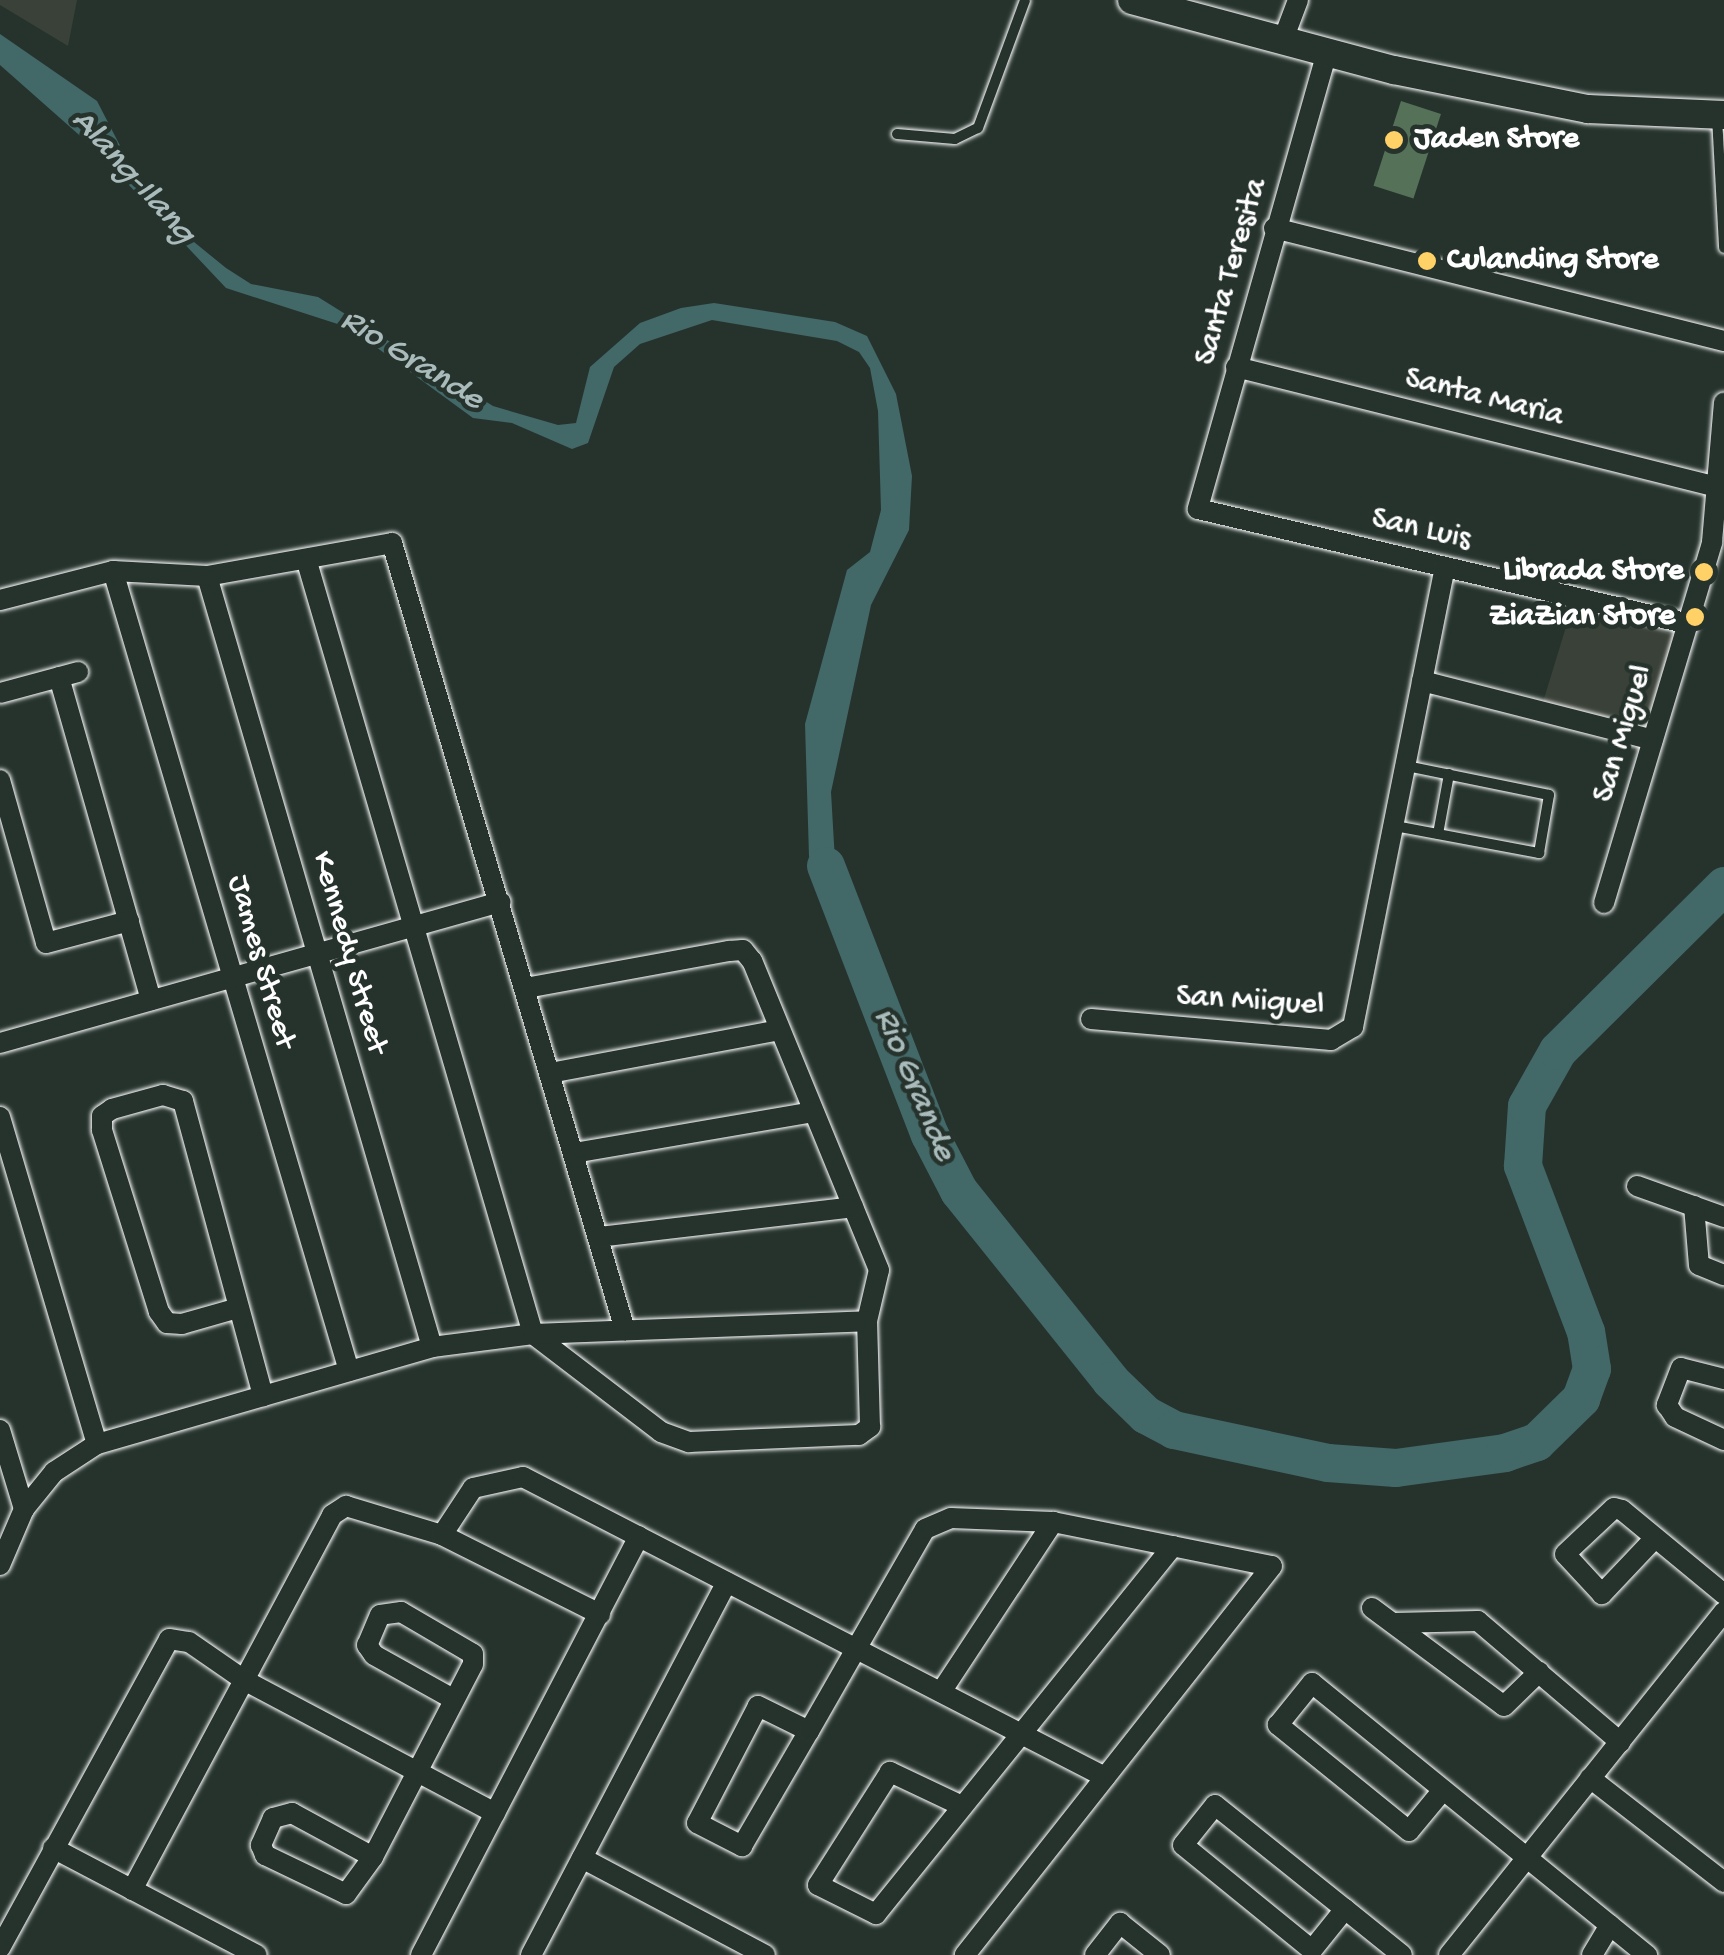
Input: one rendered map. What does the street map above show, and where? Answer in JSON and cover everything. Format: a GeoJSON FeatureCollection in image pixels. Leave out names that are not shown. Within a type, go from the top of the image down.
{"type":"FeatureCollection","features":[{"type":"Feature","properties":{"kind":"main road"},"geometry":{"type":"LineString","coordinates":[[1132,0],[1327,52],[1588,109],[1721,116]]}},
{"type":"Feature","properties":{"kind":"street"},"geometry":{"type":"LineString","coordinates":[[1283,40],[1298,0]]}},
{"type":"Feature","properties":{"kind":"street","name":"Santa Teresita"},"geometry":{"type":"LineString","coordinates":[[1198,508],[1274,228],[1327,52]]}},
{"type":"Feature","properties":{"kind":"street"},"geometry":{"type":"LineString","coordinates":[[1274,228],[1724,341]]}},
{"type":"Feature","properties":{"kind":"street","name":"Santa Maria"},"geometry":{"type":"LineString","coordinates":[[1236,367],[1718,487]]}},
{"type":"Feature","properties":{"kind":"street","name":"San Miguel"},"geometry":{"type":"LineString","coordinates":[[1604,904],[1712,542],[1724,403]]}},
{"type":"Feature","properties":{"kind":"street","name":"San Luis"},"geometry":{"type":"LineString","coordinates":[[1198,508],[1689,624]]}},
{"type":"Feature","properties":{"kind":"street"},"geometry":{"type":"LineString","coordinates":[[0,600],[113,571],[207,576],[307,562],[380,541],[400,553],[626,1330]]}},
{"type":"Feature","properties":{"kind":"street"},"geometry":{"type":"LineString","coordinates":[[307,562],[533,1334],[661,1432],[688,1442],[860,1435],[873,1420],[868,1321],[878,1270],[742,950],[526,988]]}},
{"type":"Feature","properties":{"kind":"street"},"geometry":{"type":"LineString","coordinates":[[1395,826],[1445,566]]}},
{"type":"Feature","properties":{"kind":"street","name":"James Street"},"geometry":{"type":"LineString","coordinates":[[113,571],[349,1371]]}},
{"type":"Feature","properties":{"kind":"street","name":"Kennedy Street"},"geometry":{"type":"LineString","coordinates":[[207,576],[432,1347]]}},
{"type":"Feature","properties":{"kind":"street"},"geometry":{"type":"LineString","coordinates":[[0,693],[68,674],[152,1000]]}},
{"type":"Feature","properties":{"kind":"street"},"geometry":{"type":"LineString","coordinates":[[1422,681],[1653,740]]}},
{"type":"Feature","properties":{"kind":"street"},"geometry":{"type":"LineString","coordinates":[[0,780],[46,943],[129,921]]}},
{"type":"Feature","properties":{"kind":"street","name":"San Miiguel"},"geometry":{"type":"LineString","coordinates":[[1091,1019],[1344,1037],[1354,1027],[1395,826]]}},
{"type":"Feature","properties":{"kind":"street"},"geometry":{"type":"LineString","coordinates":[[0,1042],[500,902]]}},
{"type":"Feature","properties":{"kind":"street"},"geometry":{"type":"LineString","coordinates":[[550,1073],[778,1030]]}},
{"type":"Feature","properties":{"kind":"street"},"geometry":{"type":"LineString","coordinates":[[238,1308],[182,1324],[167,1323],[159,1312],[102,1130],[102,1116],[112,1109],[163,1095],[183,1102],[263,1396]]}},
{"type":"Feature","properties":{"kind":"street"},"geometry":{"type":"LineString","coordinates":[[574,1153],[813,1112]]}},
{"type":"Feature","properties":{"kind":"street"},"geometry":{"type":"LineString","coordinates":[[0,1116],[97,1444]]}},
{"type":"Feature","properties":{"kind":"street"},"geometry":{"type":"LineString","coordinates":[[1637,1186],[1724,1217]]}},
{"type":"Feature","properties":{"kind":"street"},"geometry":{"type":"LineString","coordinates":[[1694,1206],[1699,1265],[1724,1275]]}},
{"type":"Feature","properties":{"kind":"street"},"geometry":{"type":"LineString","coordinates":[[599,1237],[853,1207]]}},
{"type":"Feature","properties":{"kind":"street"},"geometry":{"type":"LineString","coordinates":[[0,1565],[24,1509],[54,1472],[97,1444],[432,1347],[533,1334],[868,1321]]}},
{"type":"Feature","properties":{"kind":"street"},"geometry":{"type":"LineString","coordinates":[[1724,1378],[1682,1368],[1668,1405],[1674,1417],[1724,1440]]}},
{"type":"Feature","properties":{"kind":"street"},"geometry":{"type":"LineString","coordinates":[[0,1430],[24,1509]]}},
{"type":"Feature","properties":{"kind":"street"},"geometry":{"type":"LineString","coordinates":[[442,1536],[473,1488],[523,1477],[1105,1778]]}},
{"type":"Feature","properties":{"kind":"street"},"geometry":{"type":"LineString","coordinates":[[132,1890],[332,1515],[346,1506],[442,1536],[600,1614]]}},
{"type":"Feature","properties":{"kind":"street"},"geometry":{"type":"LineString","coordinates":[[809,1730],[758,1706],[697,1823],[742,1846],[926,1529],[952,1518],[1053,1522],[1272,1566],[966,1955]]}},
{"type":"Feature","properties":{"kind":"street"},"geometry":{"type":"LineString","coordinates":[[940,1692],[1053,1522]]}},
{"type":"Feature","properties":{"kind":"street"},"geometry":{"type":"LineString","coordinates":[[421,1955],[638,1536]]}},
{"type":"Feature","properties":{"kind":"street"},"geometry":{"type":"LineString","coordinates":[[1654,1539],[1724,1594]]}},
{"type":"Feature","properties":{"kind":"street"},"geometry":{"type":"LineString","coordinates":[[962,1806],[890,1772],[818,1885],[876,1914],[1173,1546]]}},
{"type":"Feature","properties":{"kind":"street"},"geometry":{"type":"LineString","coordinates":[[531,1955],[726,1582]]}},
{"type":"Feature","properties":{"kind":"street"},"geometry":{"type":"LineString","coordinates":[[1372,1608],[1504,1706],[1538,1672]]}},
{"type":"Feature","properties":{"kind":"street"},"geometry":{"type":"LineString","coordinates":[[374,1857],[292,1812],[273,1818],[261,1845],[265,1855],[346,1894],[374,1857],[416,1775],[453,1699],[473,1654],[401,1612],[380,1615],[366,1645],[374,1655],[453,1699]]}},
{"type":"Feature","properties":{"kind":"street"},"geometry":{"type":"LineString","coordinates":[[1449,1955],[1724,1612]]}},
{"type":"Feature","properties":{"kind":"street"},"geometry":{"type":"LineString","coordinates":[[1393,1624],[1478,1621],[1620,1742]]}},
{"type":"Feature","properties":{"kind":"street"},"geometry":{"type":"LineString","coordinates":[[0,1948],[169,1640],[189,1642],[244,1680],[416,1775],[495,1813]]}},
{"type":"Feature","properties":{"kind":"street"},"geometry":{"type":"LineString","coordinates":[[1442,1790],[1409,1831],[1278,1726],[1312,1684],[1646,1955]]}},
{"type":"Feature","properties":{"kind":"street"},"geometry":{"type":"LineString","coordinates":[[1590,1778],[1724,1882]]}},
{"type":"Feature","properties":{"kind":"street"},"geometry":{"type":"LineString","coordinates":[[1346,1909],[1312,1950],[1182,1845],[1215,1804],[1346,1909],[1402,1955]]}},
{"type":"Feature","properties":{"kind":"street"},"geometry":{"type":"LineString","coordinates":[[52,1848],[257,1955]]}},
{"type":"Feature","properties":{"kind":"street"},"geometry":{"type":"LineString","coordinates":[[582,1858],[765,1955]]}},
{"type":"Feature","properties":{"kind":"street"},"geometry":{"type":"LineString","coordinates":[[1095,1955],[1120,1923],[1160,1955]]}},
{"type":"Feature","properties":{"kind":"street"},"geometry":{"type":"LineString","coordinates":[[1592,1955],[1610,1925]]}},
{"type":"Feature","properties":{"kind":"lane"},"geometry":{"type":"LineString","coordinates":[[897,134],[955,138],[978,128],[1025,0]]}},
{"type":"Feature","properties":{"kind":"lane"},"geometry":{"type":"LineString","coordinates":[[1721,116],[1724,248]]}},
{"type":"Feature","properties":{"kind":"lane"},"geometry":{"type":"LineString","coordinates":[[1395,826],[1539,853],[1549,795],[1406,766]]}},
{"type":"Feature","properties":{"kind":"lane"},"geometry":{"type":"LineString","coordinates":[[1438,834],[1449,774]]}},
{"type":"Feature","properties":{"kind":"shaded area"},"geometry":{"type":"Polygon","coordinates":[[[0,0],[77,0],[68,46],[0,5],[0,0]]]}},
{"type":"Feature","properties":{"kind":"shaded area"},"geometry":{"type":"Polygon","coordinates":[[[1573,604],[1681,637],[1650,739],[1542,706],[1573,604]]]}},
{"type":"Feature","properties":{"kind":"green space"},"geometry":{"type":"Polygon","coordinates":[[[1401,101],[1441,114],[1413,199],[1373,186],[1401,101]]]}},
{"type":"Feature","properties":{"kind":"water","name":"Alang-Ilang"},"geometry":{"type":"Polygon","coordinates":[[[0,34],[97,101],[131,167],[194,242],[226,268],[251,284],[318,297],[493,406],[558,425],[576,423],[590,367],[640,323],[681,308],[714,303],[835,322],[867,336],[896,394],[912,476],[909,530],[871,605],[831,792],[835,861],[855,908],[828,914],[809,856],[805,724],[847,570],[870,552],[881,510],[878,411],[870,368],[859,352],[837,341],[712,320],[640,344],[614,367],[588,443],[572,449],[512,423],[473,418],[350,328],[226,288],[95,149],[0,65],[0,34]]]}},
{"type":"Feature","properties":{"kind":"waterway","name":"Rio Grande"},"geometry":{"type":"LineString","coordinates":[[826,866],[930,1135],[959,1191],[1111,1381],[1146,1415],[1174,1430],[1328,1463],[1396,1468],[1505,1453],[1537,1442],[1581,1399],[1592,1369],[1586,1332],[1523,1166],[1527,1106],[1558,1051],[1724,886]]}},
{"type":"Feature","properties":{"kind":"place","name":"Jaden Store"},"geometry":{"type":"Point","coordinates":[1394,140]}},
{"type":"Feature","properties":{"kind":"place","name":"Culanding Store"},"geometry":{"type":"Point","coordinates":[1427,261]}},
{"type":"Feature","properties":{"kind":"place","name":"Librada Store"},"geometry":{"type":"Point","coordinates":[1704,572]}},
{"type":"Feature","properties":{"kind":"place","name":"ZiaZian Store"},"geometry":{"type":"Point","coordinates":[1695,617]}}]}
